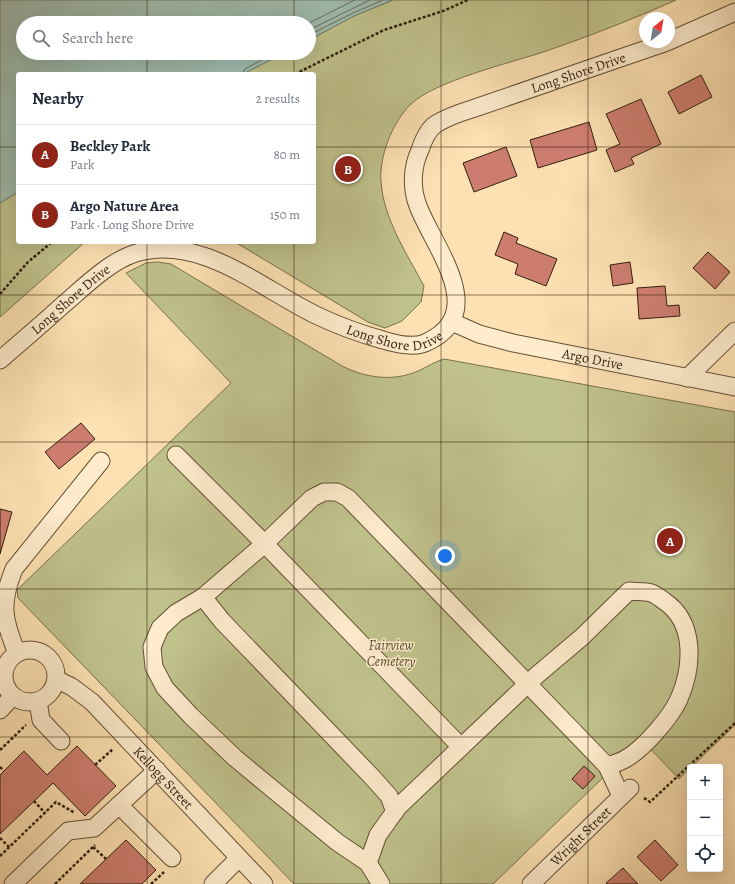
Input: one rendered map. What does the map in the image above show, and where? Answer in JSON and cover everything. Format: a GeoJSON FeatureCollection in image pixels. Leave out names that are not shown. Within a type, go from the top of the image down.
{"type":"FeatureCollection","features":[{"type":"Feature","properties":{"kind":"street","name":"Long Shore Drive"},"geometry":{"type":"LineString","coordinates":[[675,39],[735,12]]}},
{"type":"Feature","properties":{"kind":"street","name":"Long Shore Drive"},"geometry":{"type":"LineString","coordinates":[[0,360],[101,272],[136,253],[166,248],[193,252],[201,255],[237,271],[317,316],[368,336],[399,345],[422,344],[438,337],[452,322],[457,296],[452,277],[418,206],[414,192],[413,176],[417,155],[424,138],[434,125],[447,117],[650,48]]}},
{"type":"Feature","properties":{"kind":"street","name":"Argo Drive"},"geometry":{"type":"LineString","coordinates":[[452,322],[479,334],[513,343],[735,387]]}},
{"type":"Feature","properties":{"kind":"street"},"geometry":{"type":"LineString","coordinates":[[687,378],[735,331]]}},
{"type":"Feature","properties":{"kind":"street"},"geometry":{"type":"LineString","coordinates":[[176,455],[264,543],[461,747]]}},
{"type":"Feature","properties":{"kind":"street"},"geometry":{"type":"LineString","coordinates":[[17,654],[6,623],[4,603],[7,586],[14,569],[101,461]]}},
{"type":"Feature","properties":{"kind":"street"},"geometry":{"type":"LineString","coordinates":[[381,884],[368,863],[337,842],[235,758],[191,716],[165,688],[154,667],[152,647],[160,628],[176,613],[203,597],[312,498],[324,492],[337,492],[348,498],[607,766],[626,792]]}},
{"type":"Feature","properties":{"kind":"street"},"geometry":{"type":"LineString","coordinates":[[368,863],[378,835],[395,812],[461,747],[528,684],[582,637],[630,591],[652,593],[673,607],[686,626],[690,649],[687,676],[679,700],[665,720],[644,744],[627,758],[607,766]]}},
{"type":"Feature","properties":{"kind":"street"},"geometry":{"type":"LineString","coordinates":[[203,597],[222,621],[389,796],[395,812]]}},
{"type":"Feature","properties":{"kind":"street"},"geometry":{"type":"LineString","coordinates":[[39,706],[22,701],[13,696],[5,683],[2,669],[10,659],[25,650],[34,650],[42,653],[54,665],[56,679],[53,690],[39,706],[41,720],[61,741]]}},
{"type":"Feature","properties":{"kind":"street","name":"Kellogg Street"},"geometry":{"type":"LineString","coordinates":[[56,679],[80,692],[126,737],[238,859],[264,884]]}},
{"type":"Feature","properties":{"kind":"street"},"geometry":{"type":"LineString","coordinates":[[0,710],[13,696]]}},
{"type":"Feature","properties":{"kind":"street"},"geometry":{"type":"LineString","coordinates":[[13,884],[68,831],[96,835],[119,805],[157,770]]}},
{"type":"Feature","properties":{"kind":"street","name":"Wright Street"},"geometry":{"type":"LineString","coordinates":[[531,884],[626,792]]}},
{"type":"Feature","properties":{"kind":"street"},"geometry":{"type":"LineString","coordinates":[[119,805],[169,864]]}},
{"type":"Feature","properties":{"kind":"street"},"geometry":{"type":"LineString","coordinates":[[213,884],[238,859]]}},
{"type":"Feature","properties":{"kind":"path"},"geometry":{"type":"LineString","coordinates":[[299,72],[384,30],[443,11],[468,0]]}},
{"type":"Feature","properties":{"kind":"path"},"geometry":{"type":"LineString","coordinates":[[0,294],[28,262],[50,244]]}},
{"type":"Feature","properties":{"kind":"path"},"geometry":{"type":"LineString","coordinates":[[0,750],[39,706]]}},
{"type":"Feature","properties":{"kind":"path"},"geometry":{"type":"LineString","coordinates":[[626,792],[650,802],[735,723]]}},
{"type":"Feature","properties":{"kind":"path"},"geometry":{"type":"LineString","coordinates":[[96,766],[126,737]]}},
{"type":"Feature","properties":{"kind":"path"},"geometry":{"type":"LineString","coordinates":[[0,767],[4,771]]}},
{"type":"Feature","properties":{"kind":"path"},"geometry":{"type":"LineString","coordinates":[[34,801],[44,813]]}},
{"type":"Feature","properties":{"kind":"path"},"geometry":{"type":"LineString","coordinates":[[0,856],[56,802],[84,818],[96,835],[93,847],[57,883]]}},
{"type":"Feature","properties":{"kind":"path"},"geometry":{"type":"LineString","coordinates":[[0,838],[9,847]]}},
{"type":"Feature","properties":{"kind":"path"},"geometry":{"type":"LineString","coordinates":[[93,847],[106,859]]}},
{"type":"Feature","properties":{"kind":"path"},"geometry":{"type":"LineString","coordinates":[[152,884],[169,864]]}},
{"type":"Feature","properties":{"kind":"green space"},"geometry":{"type":"Polygon","coordinates":[[[393,0],[676,0],[649,12],[639,12],[639,16],[579,39],[475,73],[438,87],[423,95],[404,111],[388,140],[382,161],[381,181],[386,209],[391,222],[403,248],[424,286],[421,302],[402,321],[385,328],[368,322],[238,244],[316,244],[316,72],[247,72],[270,60],[316,60],[316,36],[354,16],[393,0]]]}},
{"type":"Feature","properties":{"kind":"green space"},"geometry":{"type":"Polygon","coordinates":[[[16,193],[16,244],[83,244],[0,317],[0,203],[16,193]]]}},
{"type":"Feature","properties":{"kind":"green space","name":"Fairview Cemetery"},"geometry":{"type":"Polygon","coordinates":[[[158,262],[171,264],[342,366],[370,376],[399,377],[418,371],[444,359],[735,412],[735,725],[695,764],[687,764],[687,771],[679,779],[642,740],[493,884],[294,884],[18,598],[17,590],[231,383],[126,273],[146,263],[158,262]]]}},
{"type":"Feature","properties":{"kind":"water"},"geometry":{"type":"Polygon","coordinates":[[[0,0],[393,0],[354,16],[316,36],[316,16],[16,16],[16,60],[270,60],[247,72],[16,72],[16,193],[0,203],[0,0]]]}},
{"type":"Feature","properties":{"kind":"building"},"geometry":{"type":"Polygon","coordinates":[[[701,75],[712,97],[679,114],[668,92],[701,75]]]}},
{"type":"Feature","properties":{"kind":"building"},"geometry":{"type":"Polygon","coordinates":[[[641,99],[661,144],[631,158],[634,164],[615,172],[606,150],[620,144],[606,114],[641,99]]]}},
{"type":"Feature","properties":{"kind":"building"},"geometry":{"type":"Polygon","coordinates":[[[589,122],[597,150],[538,168],[530,140],[589,122]]]}},
{"type":"Feature","properties":{"kind":"building"},"geometry":{"type":"Polygon","coordinates":[[[506,147],[517,176],[474,192],[463,163],[506,147]]]}},
{"type":"Feature","properties":{"kind":"building"},"geometry":{"type":"Polygon","coordinates":[[[504,232],[518,238],[516,243],[557,259],[546,286],[515,274],[518,264],[495,255],[504,232]]]}},
{"type":"Feature","properties":{"kind":"building"},"geometry":{"type":"Polygon","coordinates":[[[708,252],[730,272],[715,289],[693,268],[708,252]]]}},
{"type":"Feature","properties":{"kind":"building"},"geometry":{"type":"Polygon","coordinates":[[[630,262],[633,283],[613,286],[610,265],[630,262]]]}},
{"type":"Feature","properties":{"kind":"building"},"geometry":{"type":"Polygon","coordinates":[[[665,286],[667,306],[679,305],[680,316],[639,319],[637,288],[665,286]]]}},
{"type":"Feature","properties":{"kind":"building"},"geometry":{"type":"Polygon","coordinates":[[[81,423],[95,439],[59,469],[45,452],[81,423]]]}},
{"type":"Feature","properties":{"kind":"building"},"geometry":{"type":"Polygon","coordinates":[[[0,509],[12,512],[0,554],[0,509]]]}},
{"type":"Feature","properties":{"kind":"building"},"geometry":{"type":"Polygon","coordinates":[[[77,746],[116,786],[85,816],[53,783],[0,834],[0,775],[24,751],[47,775],[77,746]]]}},
{"type":"Feature","properties":{"kind":"building"},"geometry":{"type":"Polygon","coordinates":[[[584,766],[595,776],[583,789],[572,779],[584,766]]]}},
{"type":"Feature","properties":{"kind":"building"},"geometry":{"type":"Polygon","coordinates":[[[126,840],[156,870],[142,884],[80,884],[126,840]]]}},
{"type":"Feature","properties":{"kind":"building"},"geometry":{"type":"Polygon","coordinates":[[[655,840],[678,865],[661,881],[637,857],[655,840]]]}},
{"type":"Feature","properties":{"kind":"building"},"geometry":{"type":"Polygon","coordinates":[[[623,868],[638,884],[606,883],[623,868]]]}},
{"type":"Feature","properties":{"kind":"place","name":"Argo Nature Area"},"geometry":{"type":"Point","coordinates":[348,169]}},
{"type":"Feature","properties":{"kind":"place","name":"Beckley Park"},"geometry":{"type":"Point","coordinates":[670,541]}}]}
